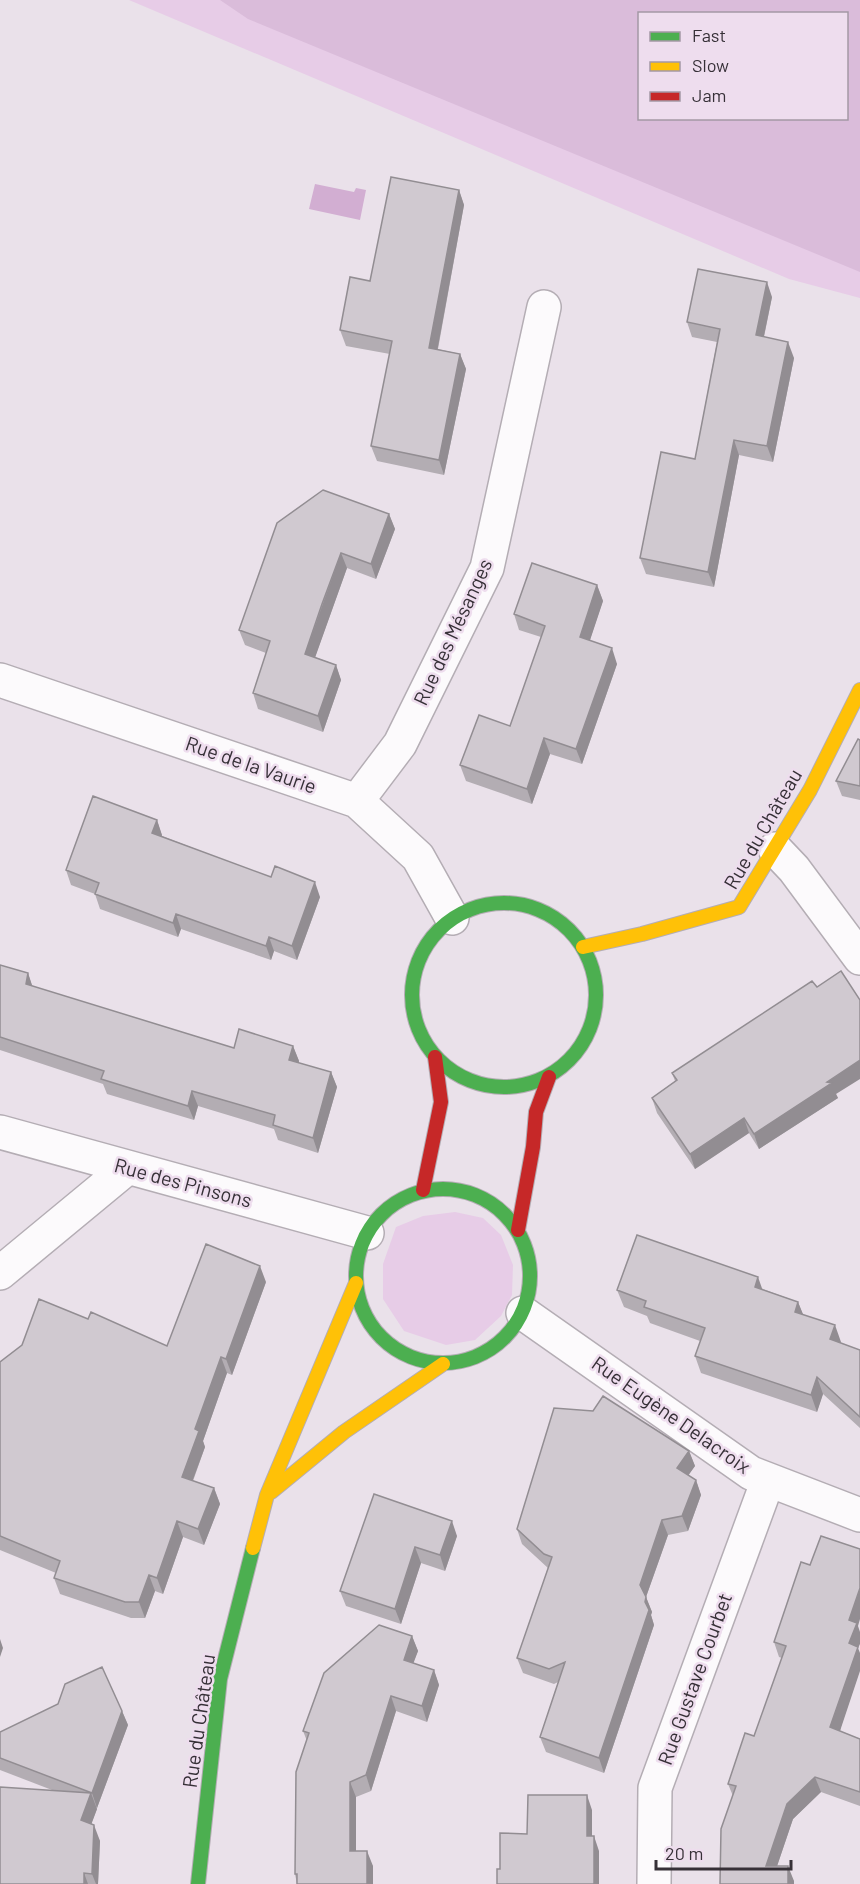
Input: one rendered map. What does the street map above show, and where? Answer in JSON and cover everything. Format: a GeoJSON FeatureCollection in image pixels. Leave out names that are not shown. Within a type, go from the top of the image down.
{"type":"FeatureCollection","features":[{"type":"Feature","properties":{"kind":"street","name":"Rue des Mésanges"},"geometry":{"type":"LineString","coordinates":[[357,801],[400,744],[487,568],[544,307]]}},
{"type":"Feature","properties":{"kind":"street","name":"Rue de la Vaurie"},"geometry":{"type":"LineString","coordinates":[[0,680],[357,801],[418,857],[452,918]]}},
{"type":"Feature","properties":{"kind":"street","name":"Rue du Château"},"geometry":{"type":"LineString","coordinates":[[584,947],[642,934],[739,907],[810,790],[860,690]]}},
{"type":"Feature","properties":{"kind":"street"},"geometry":{"type":"LineString","coordinates":[[775,849],[800,877],[860,958]]}},
{"type":"Feature","properties":{"kind":"street"},"geometry":{"type":"LineString","coordinates":[[509,902],[538,909],[564,924],[584,947],[594,975],[597,1005],[589,1034],[572,1059],[549,1077],[521,1087],[489,1087],[459,1077],[435,1058],[417,1030],[411,1000],[415,968],[429,940],[452,918],[479,905],[509,902]]}},
{"type":"Feature","properties":{"kind":"street"},"geometry":{"type":"LineString","coordinates":[[423,1190],[441,1102],[435,1058]]}},
{"type":"Feature","properties":{"kind":"street"},"geometry":{"type":"LineString","coordinates":[[518,1230],[533,1147],[536,1112],[549,1077]]}},
{"type":"Feature","properties":{"kind":"street","name":"Rue des Pinsons"},"geometry":{"type":"LineString","coordinates":[[0,1132],[367,1233]]}},
{"type":"Feature","properties":{"kind":"street"},"geometry":{"type":"LineString","coordinates":[[0,1274],[127,1168]]}},
{"type":"Feature","properties":{"kind":"street"},"geometry":{"type":"LineString","coordinates":[[451,1188],[477,1195],[501,1209],[518,1230],[529,1256],[531,1286],[523,1313],[509,1334],[490,1350],[468,1360],[443,1364],[422,1361],[402,1353],[384,1340],[371,1324],[361,1304],[356,1283],[357,1257],[367,1233],[380,1215],[398,1200],[423,1190],[451,1188]]}},
{"type":"Feature","properties":{"kind":"street","name":"Rue du Château"},"geometry":{"type":"LineString","coordinates":[[198,1884],[220,1679],[267,1495],[356,1283]]}},
{"type":"Feature","properties":{"kind":"street","name":"Rue Eugène Delacroix"},"geometry":{"type":"LineString","coordinates":[[523,1313],[751,1473],[860,1515]]}},
{"type":"Feature","properties":{"kind":"street"},"geometry":{"type":"LineString","coordinates":[[267,1495],[344,1432],[443,1364]]}},
{"type":"Feature","properties":{"kind":"street","name":"Rue Gustave Courbet"},"geometry":{"type":"LineString","coordinates":[[654,1884],[655,1788],[768,1480]]}},
{"type":"Feature","properties":{"kind":"shaded area"},"geometry":{"type":"Polygon","coordinates":[[[129,0],[860,0],[860,298],[789,279],[129,0]]]}},
{"type":"Feature","properties":{"kind":"shaded area"},"geometry":{"type":"Polygon","coordinates":[[[220,0],[860,0],[860,272],[248,19],[220,0]]]}},
{"type":"Feature","properties":{"kind":"shaded area"},"geometry":{"type":"Polygon","coordinates":[[[315,184],[354,192],[356,188],[366,190],[360,220],[309,209],[315,184]]]}},
{"type":"Feature","properties":{"kind":"shaded area"},"geometry":{"type":"Polygon","coordinates":[[[455,1212],[483,1218],[501,1235],[513,1265],[512,1295],[501,1316],[475,1340],[446,1345],[404,1331],[383,1299],[383,1264],[396,1227],[423,1216],[455,1212]]]}},
{"type":"Feature","properties":{"kind":"building"},"geometry":{"type":"Polygon","coordinates":[[[391,177],[459,190],[429,348],[460,354],[439,460],[371,446],[392,341],[340,330],[350,277],[370,281],[391,177]]]}},
{"type":"Feature","properties":{"kind":"building"},"geometry":{"type":"Polygon","coordinates":[[[698,269],[767,282],[756,335],[788,342],[767,446],[734,440],[708,572],[640,558],[661,452],[695,459],[720,329],[687,322],[698,269]]]}},
{"type":"Feature","properties":{"kind":"building"},"geometry":{"type":"Polygon","coordinates":[[[323,490],[389,514],[371,564],[341,553],[322,604],[305,654],[336,665],[318,716],[253,693],[270,641],[239,630],[277,523],[323,490]]]}},
{"type":"Feature","properties":{"kind":"building"},"geometry":{"type":"Polygon","coordinates":[[[532,563],[597,585],[580,637],[612,648],[576,749],[544,738],[527,789],[460,765],[479,715],[510,726],[545,626],[514,614],[532,563]]]}},
{"type":"Feature","properties":{"kind":"building"},"geometry":{"type":"Polygon","coordinates":[[[858,739],[860,740],[860,786],[836,781],[858,739]]]}},
{"type":"Feature","properties":{"kind":"building"},"geometry":{"type":"Polygon","coordinates":[[[93,796],[157,820],[152,833],[271,877],[275,866],[315,882],[292,946],[269,937],[266,946],[176,914],[173,923],[95,894],[99,883],[66,870],[93,796]]]}},
{"type":"Feature","properties":{"kind":"building"},"geometry":{"type":"Polygon","coordinates":[[[0,965],[28,973],[26,984],[234,1048],[239,1029],[293,1046],[289,1060],[331,1072],[313,1138],[273,1125],[275,1115],[192,1091],[188,1106],[101,1079],[104,1071],[0,1037],[0,965]]]}},
{"type":"Feature","properties":{"kind":"building"},"geometry":{"type":"Polygon","coordinates":[[[841,971],[860,1000],[860,1060],[827,1082],[832,1083],[754,1134],[744,1118],[690,1154],[652,1098],[677,1080],[672,1073],[812,981],[817,987],[841,971]]]}},
{"type":"Feature","properties":{"kind":"building"},"geometry":{"type":"Polygon","coordinates":[[[637,1235],[758,1277],[755,1287],[798,1302],[795,1312],[835,1325],[830,1339],[860,1350],[860,1417],[817,1377],[811,1395],[695,1356],[705,1328],[644,1307],[646,1301],[617,1290],[637,1235]]]}},
{"type":"Feature","properties":{"kind":"building"},"geometry":{"type":"Polygon","coordinates":[[[206,1244],[260,1266],[226,1359],[221,1357],[195,1429],[199,1431],[182,1477],[214,1488],[198,1529],[177,1521],[157,1578],[149,1575],[139,1602],[125,1602],[54,1578],[60,1561],[0,1536],[0,1362],[22,1345],[39,1299],[88,1319],[91,1312],[167,1346],[206,1244]]]}},
{"type":"Feature","properties":{"kind":"building"},"geometry":{"type":"Polygon","coordinates":[[[603,1396],[689,1451],[677,1468],[696,1480],[682,1516],[662,1520],[640,1585],[649,1610],[599,1758],[540,1737],[565,1662],[549,1669],[517,1658],[552,1557],[544,1554],[517,1529],[554,1408],[593,1411],[603,1396]]]}},
{"type":"Feature","properties":{"kind":"building"},"geometry":{"type":"Polygon","coordinates":[[[374,1494],[452,1521],[440,1555],[415,1547],[395,1609],[340,1591],[374,1494]]]}},
{"type":"Feature","properties":{"kind":"building"},"geometry":{"type":"Polygon","coordinates":[[[821,1536],[860,1549],[860,1588],[849,1620],[857,1623],[849,1643],[858,1647],[830,1727],[860,1739],[860,1792],[815,1777],[787,1804],[766,1866],[788,1866],[788,1884],[720,1884],[721,1829],[736,1786],[728,1784],[745,1733],[754,1736],[786,1646],[774,1642],[801,1562],[810,1565],[821,1536]]]}},
{"type":"Feature","properties":{"kind":"building"},"geometry":{"type":"Polygon","coordinates":[[[379,1625],[412,1636],[404,1660],[434,1670],[422,1706],[391,1696],[366,1775],[350,1782],[350,1851],[367,1851],[367,1884],[297,1884],[297,1874],[295,1874],[296,1772],[309,1733],[303,1731],[324,1673],[379,1625]]]}},
{"type":"Feature","properties":{"kind":"building"},"geometry":{"type":"Polygon","coordinates":[[[102,1667],[122,1711],[92,1793],[0,1758],[0,1732],[58,1704],[65,1684],[102,1667]]]}},
{"type":"Feature","properties":{"kind":"building"},"geometry":{"type":"Polygon","coordinates":[[[0,1787],[91,1793],[81,1820],[94,1825],[92,1874],[84,1873],[84,1884],[0,1884],[0,1787]]]}},
{"type":"Feature","properties":{"kind":"building"},"geometry":{"type":"Polygon","coordinates":[[[528,1795],[587,1795],[587,1836],[594,1836],[594,1884],[497,1884],[497,1869],[500,1869],[500,1833],[527,1834],[528,1795]]]}},
{"type":"Feature","properties":{"kind":"traffic: fast"},"geometry":{"type":"LineString","coordinates":[[504,903],[539,910],[555,918],[569,930],[581,944],[589,960],[596,995],[589,1030],[581,1046],[569,1060],[555,1072],[539,1080],[504,1087],[469,1080],[453,1072],[439,1060],[427,1046],[419,1030],[412,995],[419,960],[427,944],[439,930],[453,918],[469,910],[504,903]]}},
{"type":"Feature","properties":{"kind":"traffic: fast"},"geometry":{"type":"LineString","coordinates":[[443,1189],[460,1190],[476,1195],[505,1214],[524,1243],[529,1259],[530,1276],[529,1293],[524,1309],[505,1338],[476,1357],[460,1362],[443,1363],[426,1362],[410,1357],[381,1338],[362,1309],[357,1293],[356,1276],[357,1259],[362,1243],[381,1214],[410,1195],[426,1190],[443,1189]]}},
{"type":"Feature","properties":{"kind":"traffic: fast"},"geometry":{"type":"LineString","coordinates":[[198,1884],[220,1679],[253,1548]]}},
{"type":"Feature","properties":{"kind":"traffic: slow"},"geometry":{"type":"LineString","coordinates":[[583,947],[642,934],[739,907],[810,790],[860,690]]}},
{"type":"Feature","properties":{"kind":"traffic: slow"},"geometry":{"type":"LineString","coordinates":[[253,1548],[267,1495],[356,1283]]}},
{"type":"Feature","properties":{"kind":"traffic: slow"},"geometry":{"type":"LineString","coordinates":[[271,1492],[344,1432],[443,1364]]}},
{"type":"Feature","properties":{"kind":"traffic: jam"},"geometry":{"type":"LineString","coordinates":[[423,1190],[441,1102],[435,1057]]}},
{"type":"Feature","properties":{"kind":"traffic: jam"},"geometry":{"type":"LineString","coordinates":[[518,1230],[533,1147],[536,1112],[549,1077]]}}]}
